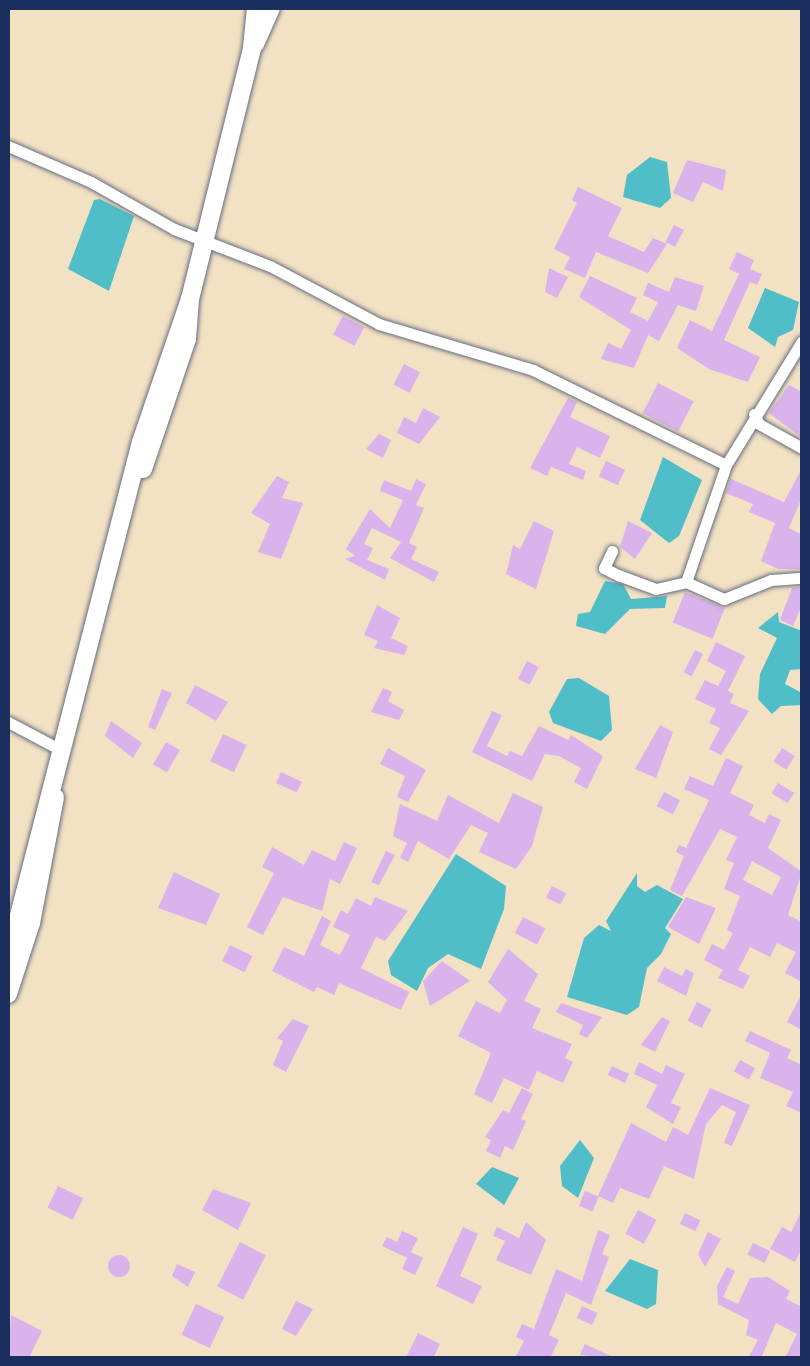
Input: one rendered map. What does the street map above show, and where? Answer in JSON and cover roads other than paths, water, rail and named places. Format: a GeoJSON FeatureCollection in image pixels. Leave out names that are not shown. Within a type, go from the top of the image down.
{"type":"FeatureCollection","features":[{"type":"Feature","properties":{"kind":"main road"},"geometry":{"type":"LineString","coordinates":[[8,958],[147,424],[190,299],[252,48],[256,8]]}},
{"type":"Feature","properties":{"kind":"main road"},"geometry":{"type":"LineString","coordinates":[[252,48],[271,8]]}},
{"type":"Feature","properties":{"kind":"main road"},"geometry":{"type":"LineString","coordinates":[[8,994],[53,830],[55,777]]}},
{"type":"Feature","properties":{"kind":"street"},"geometry":{"type":"LineString","coordinates":[[8,146],[204,242],[270,266],[379,324],[593,394],[726,465]]}},
{"type":"Feature","properties":{"kind":"street"},"geometry":{"type":"LineString","coordinates":[[686,582],[726,465],[802,341]]}},
{"type":"Feature","properties":{"kind":"street"},"geometry":{"type":"LineString","coordinates":[[754,414],[759,424],[802,448]]}},
{"type":"Feature","properties":{"kind":"street"},"geometry":{"type":"LineString","coordinates":[[612,550],[604,568],[656,589],[686,582],[724,599],[772,580],[802,578]]}},
{"type":"Feature","properties":{"kind":"street"},"geometry":{"type":"LineString","coordinates":[[8,722],[61,750]]}},
{"type":"Feature","properties":{"kind":"water"},"geometry":{"type":"Polygon","coordinates":[[[650,157],[667,162],[671,198],[660,208],[623,197],[627,175],[650,157]]]}},
{"type":"Feature","properties":{"kind":"water"},"geometry":{"type":"Polygon","coordinates":[[[100,199],[134,216],[109,291],[68,269],[94,200],[100,199]]]}},
{"type":"Feature","properties":{"kind":"water"},"geometry":{"type":"Polygon","coordinates":[[[765,288],[799,302],[793,330],[778,337],[775,347],[748,328],[765,288]]]}},
{"type":"Feature","properties":{"kind":"water"},"geometry":{"type":"Polygon","coordinates":[[[663,457],[702,480],[679,536],[669,543],[640,520],[663,457]]]}},
{"type":"Feature","properties":{"kind":"water"},"geometry":{"type":"Polygon","coordinates":[[[605,581],[623,584],[631,599],[667,596],[665,608],[630,609],[605,634],[576,626],[578,614],[590,612],[605,581]]]}},
{"type":"Feature","properties":{"kind":"water"},"geometry":{"type":"Polygon","coordinates":[[[778,612],[779,622],[802,631],[802,669],[790,670],[785,684],[802,693],[802,705],[781,706],[772,714],[758,699],[760,674],[777,638],[758,628],[778,612]]]}},
{"type":"Feature","properties":{"kind":"water"},"geometry":{"type":"Polygon","coordinates":[[[579,678],[609,696],[612,730],[601,741],[553,723],[549,712],[567,679],[579,678]]]}},
{"type":"Feature","properties":{"kind":"water"},"geometry":{"type":"Polygon","coordinates":[[[456,854],[506,886],[504,909],[481,969],[448,954],[428,968],[417,991],[391,975],[388,961],[456,854]]]}},
{"type":"Feature","properties":{"kind":"water"},"geometry":{"type":"Polygon","coordinates":[[[637,873],[637,886],[645,892],[657,885],[683,899],[665,928],[671,934],[661,954],[647,968],[639,1007],[627,1015],[567,997],[584,938],[599,925],[611,931],[606,921],[637,873]]]}},
{"type":"Feature","properties":{"kind":"water"},"geometry":{"type":"Polygon","coordinates":[[[580,1140],[594,1158],[578,1198],[562,1186],[560,1166],[580,1140]]]}},
{"type":"Feature","properties":{"kind":"water"},"geometry":{"type":"Polygon","coordinates":[[[492,1167],[519,1178],[504,1205],[476,1184],[492,1167]]]}},
{"type":"Feature","properties":{"kind":"water"},"geometry":{"type":"Polygon","coordinates":[[[630,1259],[658,1270],[656,1304],[647,1309],[605,1291],[630,1259]]]}}]}
